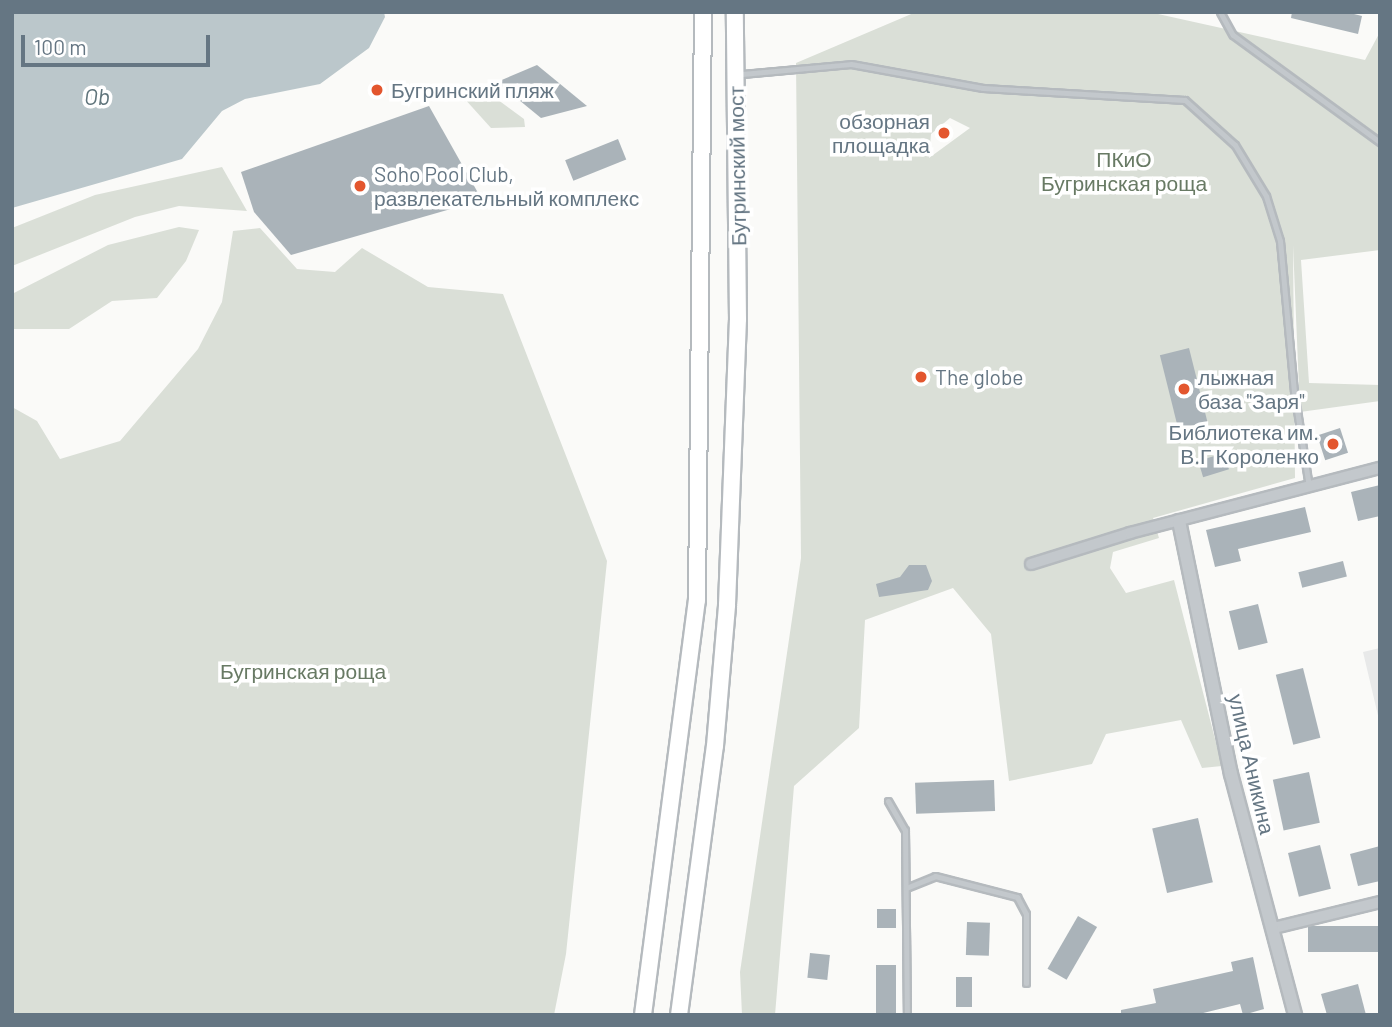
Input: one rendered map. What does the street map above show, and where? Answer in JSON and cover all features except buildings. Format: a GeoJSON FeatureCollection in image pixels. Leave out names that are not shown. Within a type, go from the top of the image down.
{"type":"FeatureCollection","features":[{"type":"Feature","properties":{"kind":"main road"},"geometry":{"type":"LineString","coordinates":[[643,1015],[697,600],[702,320],[703,12]]}},
{"type":"Feature","properties":{"kind":"main road","name":"Бугринский мост"},"geometry":{"type":"LineString","coordinates":[[679,1015],[715,746],[738,319],[735,12]]}},
{"type":"Feature","properties":{"kind":"street"},"geometry":{"type":"LineString","coordinates":[[1031,565],[1179,521],[1380,468]]}},
{"type":"Feature","properties":{"kind":"street","name":"улица Аникина"},"geometry":{"type":"LineString","coordinates":[[1179,521],[1231,774],[1275,928],[1295,1015]]}},
{"type":"Feature","properties":{"kind":"street"},"geometry":{"type":"LineString","coordinates":[[1275,928],[1380,902]]}},
{"type":"Feature","properties":{"kind":"lane"},"geometry":{"type":"LineString","coordinates":[[1220,12],[1233,35],[1380,142]]}},
{"type":"Feature","properties":{"kind":"lane"},"geometry":{"type":"LineString","coordinates":[[742,74],[851,64],[983,88],[1185,100],[1235,145],[1266,196],[1280,241],[1294,391],[1310,487]]}},
{"type":"Feature","properties":{"kind":"lane"},"geometry":{"type":"LineString","coordinates":[[888,801],[905,830],[907,1015]]}},
{"type":"Feature","properties":{"kind":"lane"},"geometry":{"type":"LineString","coordinates":[[906,888],[934,876],[1017,897],[1026,914],[1026,983]]}},
{"type":"Feature","properties":{"kind":"shaded area"},"geometry":{"type":"Polygon","coordinates":[[[1380,648],[1380,724],[1363,652],[1380,648]]]}},
{"type":"Feature","properties":{"kind":"green space","name":"ПКиО Бугринская роща"},"geometry":{"type":"Polygon","coordinates":[[[916,12],[1149,12],[1365,60],[1380,32],[1380,250],[1301,260],[1309,383],[1380,385],[1380,401],[1300,412],[1293,245],[1295,478],[1153,518],[1159,538],[1113,552],[1110,568],[1126,593],[1174,580],[1222,766],[1202,768],[1181,720],[1106,734],[1092,764],[1009,781],[991,634],[953,588],[865,620],[859,728],[794,786],[775,1015],[742,1015],[740,972],[801,558],[796,63],[916,12]],[[950,118],[931,134],[929,158],[970,128],[950,118]]]}},
{"type":"Feature","properties":{"kind":"green space"},"geometry":{"type":"Polygon","coordinates":[[[482,88],[524,119],[525,127],[491,128],[463,97],[482,88]]]}},
{"type":"Feature","properties":{"kind":"green space"},"geometry":{"type":"Polygon","coordinates":[[[222,167],[247,211],[179,206],[135,217],[12,266],[12,228],[95,195],[222,167]]]}},
{"type":"Feature","properties":{"kind":"green space"},"geometry":{"type":"Polygon","coordinates":[[[179,227],[199,230],[186,261],[157,298],[112,301],[69,329],[12,329],[12,294],[108,245],[179,227]]]}},
{"type":"Feature","properties":{"kind":"green space","name":"Бугринская роща"},"geometry":{"type":"Polygon","coordinates":[[[260,228],[297,269],[335,272],[362,248],[428,287],[503,294],[607,561],[566,954],[554,1015],[12,1015],[12,407],[37,421],[60,459],[120,441],[198,349],[222,302],[233,231],[260,228]]]}},
{"type":"Feature","properties":{"kind":"water","name":"Ob"},"geometry":{"type":"Polygon","coordinates":[[[12,12],[384,12],[385,17],[369,48],[320,84],[245,99],[222,111],[182,159],[12,208],[12,12]]]}},
{"type":"Feature","properties":{"kind":"place","name":"Бугринский пляж"},"geometry":{"type":"Point","coordinates":[377,90]}},
{"type":"Feature","properties":{"kind":"place","name":"обзорная площадка"},"geometry":{"type":"Point","coordinates":[944,133]}},
{"type":"Feature","properties":{"kind":"place","name":"Soho Pool Club, развлекательный комплекс"},"geometry":{"type":"Point","coordinates":[360,186]}},
{"type":"Feature","properties":{"kind":"place","name":"The globe"},"geometry":{"type":"Point","coordinates":[921,377]}},
{"type":"Feature","properties":{"kind":"place","name":"лыжная база \"Заря\""},"geometry":{"type":"Point","coordinates":[1184,389]}},
{"type":"Feature","properties":{"kind":"place","name":"Библиотека им. В.Г Короленко"},"geometry":{"type":"Point","coordinates":[1333,444]}}]}
